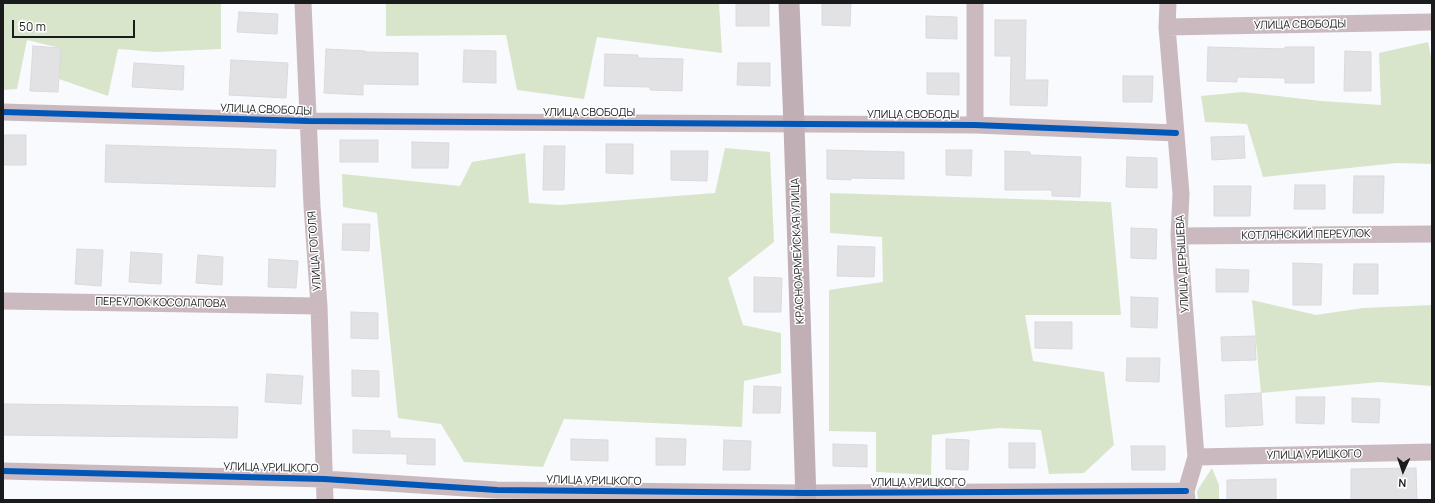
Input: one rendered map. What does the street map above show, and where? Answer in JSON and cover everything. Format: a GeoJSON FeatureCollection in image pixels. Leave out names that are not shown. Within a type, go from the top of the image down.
{"type":"FeatureCollection","features":[{"type":"Feature","properties":{"kind":"main road","name":"КРАСНОАРМЕЙСКАЯ УЛИЦА"},"geometry":{"type":"LineString","coordinates":[[789,3],[806,496]]}},
{"type":"Feature","properties":{"kind":"street","name":"УЛИЦА ГОГОЛЯ"},"geometry":{"type":"LineString","coordinates":[[303,3],[312,206],[319,306],[325,500]]}},
{"type":"Feature","properties":{"kind":"street"},"geometry":{"type":"LineString","coordinates":[[975,3],[975,125]]}},
{"type":"Feature","properties":{"kind":"street","name":"УЛИЦА ДЕРЫШЕВА"},"geometry":{"type":"LineString","coordinates":[[1168,3],[1167,27],[1181,194],[1179,236],[1196,457],[1186,495]]}},
{"type":"Feature","properties":{"kind":"street","name":"УЛИЦА СВОБОДЫ"},"geometry":{"type":"LineString","coordinates":[[1167,27],[1432,22]]}},
{"type":"Feature","properties":{"kind":"street","name":"УЛИЦА СВОБОДЫ"},"geometry":{"type":"LineString","coordinates":[[3,112],[308,121],[975,125],[1176,133]]}},
{"type":"Feature","properties":{"kind":"street","name":"КОТЛЯНСКИЙ ПЕРЕУЛОК"},"geometry":{"type":"LineString","coordinates":[[1179,236],[1432,234]]}},
{"type":"Feature","properties":{"kind":"street","name":"ПЕРЕУЛОК КОСОЛАПОВА"},"geometry":{"type":"LineString","coordinates":[[3,301],[319,306]]}},
{"type":"Feature","properties":{"kind":"street","name":"УЛИЦА УРИЦКОГО"},"geometry":{"type":"LineString","coordinates":[[1196,457],[1432,452]]}},
{"type":"Feature","properties":{"kind":"street","name":"УЛИЦА УРИЦКОГО"},"geometry":{"type":"LineString","coordinates":[[3,471],[324,479],[497,495],[1186,495]]}},
{"type":"Feature","properties":{"kind":"green space"},"geometry":{"type":"Polygon","coordinates":[[[3,3],[221,3],[221,49],[155,52],[118,49],[108,96],[59,79],[60,48],[27,40],[17,89],[3,90],[3,3]]]}},
{"type":"Feature","properties":{"kind":"green space"},"geometry":{"type":"Polygon","coordinates":[[[386,3],[719,3],[722,53],[597,37],[584,99],[517,90],[506,35],[386,36],[386,3]]]}},
{"type":"Feature","properties":{"kind":"green space"},"geometry":{"type":"Polygon","coordinates":[[[1428,42],[1432,62],[1432,164],[1397,163],[1263,177],[1247,124],[1205,122],[1201,96],[1243,92],[1321,101],[1381,105],[1379,53],[1428,42]]]}},
{"type":"Feature","properties":{"kind":"green space"},"geometry":{"type":"Polygon","coordinates":[[[725,148],[770,152],[774,242],[728,278],[743,325],[781,333],[781,373],[744,381],[742,427],[564,419],[543,467],[464,462],[441,424],[398,418],[377,213],[343,207],[342,174],[460,186],[472,162],[525,153],[529,203],[560,205],[715,193],[725,148]]]}},
{"type":"Feature","properties":{"kind":"green space"},"geometry":{"type":"Polygon","coordinates":[[[830,193],[1111,202],[1121,315],[1025,315],[1033,361],[1104,372],[1114,445],[1084,473],[1049,474],[1041,430],[1000,428],[932,435],[931,475],[876,472],[876,432],[829,431],[829,290],[883,282],[882,237],[830,233],[830,193]]]}},
{"type":"Feature","properties":{"kind":"green space"},"geometry":{"type":"Polygon","coordinates":[[[1252,300],[1316,315],[1363,308],[1432,305],[1432,386],[1379,382],[1261,393],[1252,300]]]}},
{"type":"Feature","properties":{"kind":"green space"},"geometry":{"type":"Polygon","coordinates":[[[1212,468],[1219,485],[1219,500],[1198,500],[1197,491],[1212,468]]]}},
{"type":"Feature","properties":{"kind":"building"},"geometry":{"type":"Polygon","coordinates":[[[822,3],[851,3],[850,26],[822,25],[822,3]]]}},
{"type":"Feature","properties":{"kind":"building"},"geometry":{"type":"Polygon","coordinates":[[[736,4],[769,4],[769,26],[736,26],[736,4]]]}},
{"type":"Feature","properties":{"kind":"building"},"geometry":{"type":"Polygon","coordinates":[[[239,12],[278,14],[277,34],[237,32],[239,12]]]}},
{"type":"Feature","properties":{"kind":"building"},"geometry":{"type":"Polygon","coordinates":[[[926,16],[957,17],[957,39],[926,38],[926,16]]]}},
{"type":"Feature","properties":{"kind":"building"},"geometry":{"type":"Polygon","coordinates":[[[995,20],[1026,20],[1025,80],[1048,80],[1047,106],[1010,105],[1011,56],[995,56],[995,20]]]}},
{"type":"Feature","properties":{"kind":"building"},"geometry":{"type":"Polygon","coordinates":[[[33,46],[61,48],[58,92],[30,91],[33,46]]]}},
{"type":"Feature","properties":{"kind":"building"},"geometry":{"type":"Polygon","coordinates":[[[1208,47],[1285,49],[1285,47],[1314,47],[1314,83],[1285,83],[1285,78],[1237,77],[1237,82],[1207,81],[1208,47]]]}},
{"type":"Feature","properties":{"kind":"building"},"geometry":{"type":"Polygon","coordinates":[[[326,49],[365,52],[418,53],[418,85],[363,84],[363,95],[324,93],[326,49]]]}},
{"type":"Feature","properties":{"kind":"building"},"geometry":{"type":"Polygon","coordinates":[[[464,50],[496,51],[496,83],[463,82],[464,50]]]}},
{"type":"Feature","properties":{"kind":"building"},"geometry":{"type":"Polygon","coordinates":[[[1345,51],[1371,52],[1371,91],[1344,91],[1345,51]]]}},
{"type":"Feature","properties":{"kind":"building"},"geometry":{"type":"Polygon","coordinates":[[[605,54],[638,55],[638,58],[683,59],[682,91],[650,90],[650,87],[604,86],[605,54]]]}},
{"type":"Feature","properties":{"kind":"building"},"geometry":{"type":"Polygon","coordinates":[[[231,60],[288,63],[286,98],[229,95],[231,60]]]}},
{"type":"Feature","properties":{"kind":"building"},"geometry":{"type":"Polygon","coordinates":[[[134,63],[184,66],[183,90],[132,87],[134,63]]]}},
{"type":"Feature","properties":{"kind":"building"},"geometry":{"type":"Polygon","coordinates":[[[738,63],[770,63],[770,86],[737,85],[738,63]]]}},
{"type":"Feature","properties":{"kind":"building"},"geometry":{"type":"Polygon","coordinates":[[[927,73],[959,73],[959,95],[927,94],[927,73]]]}},
{"type":"Feature","properties":{"kind":"building"},"geometry":{"type":"Polygon","coordinates":[[[1123,76],[1153,76],[1152,102],[1123,102],[1123,76]]]}},
{"type":"Feature","properties":{"kind":"building"},"geometry":{"type":"Polygon","coordinates":[[[4,135],[26,135],[26,165],[3,165],[4,135]]]}},
{"type":"Feature","properties":{"kind":"building"},"geometry":{"type":"Polygon","coordinates":[[[1244,136],[1245,158],[1212,160],[1211,137],[1244,136]]]}},
{"type":"Feature","properties":{"kind":"building"},"geometry":{"type":"Polygon","coordinates":[[[340,140],[378,140],[378,162],[340,162],[340,140]]]}},
{"type":"Feature","properties":{"kind":"building"},"geometry":{"type":"Polygon","coordinates":[[[412,142],[449,143],[448,168],[412,168],[412,142]]]}},
{"type":"Feature","properties":{"kind":"building"},"geometry":{"type":"Polygon","coordinates":[[[606,144],[633,144],[633,174],[606,173],[606,144]]]}},
{"type":"Feature","properties":{"kind":"building"},"geometry":{"type":"Polygon","coordinates":[[[106,145],[276,150],[275,187],[105,182],[106,145]]]}},
{"type":"Feature","properties":{"kind":"building"},"geometry":{"type":"Polygon","coordinates":[[[544,146],[565,146],[564,190],[543,190],[544,146]]]}},
{"type":"Feature","properties":{"kind":"building"},"geometry":{"type":"Polygon","coordinates":[[[827,150],[904,152],[904,179],[827,179],[827,150]]]}},
{"type":"Feature","properties":{"kind":"building"},"geometry":{"type":"Polygon","coordinates":[[[946,150],[972,150],[971,176],[946,175],[946,150]]]}},
{"type":"Feature","properties":{"kind":"building"},"geometry":{"type":"Polygon","coordinates":[[[671,151],[708,151],[707,181],[671,180],[671,151]]]}},
{"type":"Feature","properties":{"kind":"building"},"geometry":{"type":"Polygon","coordinates":[[[1005,151],[1030,152],[1030,155],[1081,157],[1080,197],[1052,196],[1052,190],[1005,190],[1005,151]]]}},
{"type":"Feature","properties":{"kind":"building"},"geometry":{"type":"Polygon","coordinates":[[[1127,157],[1157,158],[1157,188],[1126,187],[1127,157]]]}},
{"type":"Feature","properties":{"kind":"building"},"geometry":{"type":"Polygon","coordinates":[[[1354,176],[1384,176],[1383,213],[1353,213],[1354,176]]]}},
{"type":"Feature","properties":{"kind":"building"},"geometry":{"type":"Polygon","coordinates":[[[1295,185],[1325,185],[1325,209],[1294,209],[1295,185]]]}},
{"type":"Feature","properties":{"kind":"building"},"geometry":{"type":"Polygon","coordinates":[[[1214,186],[1251,186],[1250,216],[1214,216],[1214,186]]]}},
{"type":"Feature","properties":{"kind":"building"},"geometry":{"type":"Polygon","coordinates":[[[343,224],[370,224],[369,251],[342,250],[343,224]]]}},
{"type":"Feature","properties":{"kind":"building"},"geometry":{"type":"Polygon","coordinates":[[[1131,228],[1157,229],[1156,259],[1131,258],[1131,228]]]}},
{"type":"Feature","properties":{"kind":"building"},"geometry":{"type":"Polygon","coordinates":[[[838,246],[875,247],[874,277],[837,276],[838,246]]]}},
{"type":"Feature","properties":{"kind":"building"},"geometry":{"type":"Polygon","coordinates":[[[77,249],[103,250],[101,286],[75,284],[77,249]]]}},
{"type":"Feature","properties":{"kind":"building"},"geometry":{"type":"Polygon","coordinates":[[[131,252],[162,254],[161,284],[129,282],[131,252]]]}},
{"type":"Feature","properties":{"kind":"building"},"geometry":{"type":"Polygon","coordinates":[[[198,255],[223,257],[222,285],[196,283],[198,255]]]}},
{"type":"Feature","properties":{"kind":"building"},"geometry":{"type":"Polygon","coordinates":[[[269,259],[298,261],[296,288],[268,287],[269,259]]]}},
{"type":"Feature","properties":{"kind":"building"},"geometry":{"type":"Polygon","coordinates":[[[1293,263],[1322,264],[1321,305],[1293,305],[1293,263]]]}},
{"type":"Feature","properties":{"kind":"building"},"geometry":{"type":"Polygon","coordinates":[[[1354,264],[1378,264],[1378,294],[1353,294],[1354,264]]]}},
{"type":"Feature","properties":{"kind":"building"},"geometry":{"type":"Polygon","coordinates":[[[1216,269],[1249,270],[1248,292],[1216,292],[1216,269]]]}},
{"type":"Feature","properties":{"kind":"building"},"geometry":{"type":"Polygon","coordinates":[[[754,277],[782,278],[781,312],[754,312],[754,277]]]}},
{"type":"Feature","properties":{"kind":"building"},"geometry":{"type":"Polygon","coordinates":[[[1131,297],[1158,298],[1157,328],[1131,327],[1131,297]]]}},
{"type":"Feature","properties":{"kind":"building"},"geometry":{"type":"Polygon","coordinates":[[[351,312],[378,313],[378,339],[351,338],[351,312]]]}},
{"type":"Feature","properties":{"kind":"building"},"geometry":{"type":"Polygon","coordinates":[[[1035,322],[1072,322],[1072,349],[1035,348],[1035,322]]]}},
{"type":"Feature","properties":{"kind":"building"},"geometry":{"type":"Polygon","coordinates":[[[1255,336],[1256,360],[1222,361],[1221,337],[1255,336]]]}},
{"type":"Feature","properties":{"kind":"building"},"geometry":{"type":"Polygon","coordinates":[[[1127,358],[1160,358],[1159,382],[1126,381],[1127,358]]]}},
{"type":"Feature","properties":{"kind":"building"},"geometry":{"type":"Polygon","coordinates":[[[352,370],[379,371],[379,397],[352,396],[352,370]]]}},
{"type":"Feature","properties":{"kind":"building"},"geometry":{"type":"Polygon","coordinates":[[[267,374],[303,376],[301,404],[265,402],[267,374]]]}},
{"type":"Feature","properties":{"kind":"building"},"geometry":{"type":"Polygon","coordinates":[[[754,386],[781,387],[780,413],[753,413],[754,386]]]}},
{"type":"Feature","properties":{"kind":"building"},"geometry":{"type":"Polygon","coordinates":[[[1261,393],[1263,425],[1226,427],[1225,395],[1261,393]]]}},
{"type":"Feature","properties":{"kind":"building"},"geometry":{"type":"Polygon","coordinates":[[[1296,397],[1325,397],[1324,424],[1296,423],[1296,397]]]}},
{"type":"Feature","properties":{"kind":"building"},"geometry":{"type":"Polygon","coordinates":[[[1352,398],[1380,399],[1379,423],[1352,422],[1352,398]]]}},
{"type":"Feature","properties":{"kind":"building"},"geometry":{"type":"Polygon","coordinates":[[[3,404],[238,407],[237,438],[3,435],[3,404]]]}},
{"type":"Feature","properties":{"kind":"building"},"geometry":{"type":"Polygon","coordinates":[[[353,430],[390,431],[390,438],[435,439],[435,465],[407,464],[407,454],[353,453],[353,430]]]}},
{"type":"Feature","properties":{"kind":"building"},"geometry":{"type":"Polygon","coordinates":[[[656,438],[686,439],[685,465],[656,465],[656,438]]]}},
{"type":"Feature","properties":{"kind":"building"},"geometry":{"type":"Polygon","coordinates":[[[571,439],[608,440],[608,461],[571,460],[571,439]]]}},
{"type":"Feature","properties":{"kind":"building"},"geometry":{"type":"Polygon","coordinates":[[[946,439],[969,440],[968,470],[946,469],[946,439]]]}},
{"type":"Feature","properties":{"kind":"building"},"geometry":{"type":"Polygon","coordinates":[[[724,440],[751,441],[750,470],[723,470],[724,440]]]}},
{"type":"Feature","properties":{"kind":"building"},"geometry":{"type":"Polygon","coordinates":[[[1009,443],[1035,443],[1035,468],[1009,468],[1009,443]]]}},
{"type":"Feature","properties":{"kind":"building"},"geometry":{"type":"Polygon","coordinates":[[[833,444],[867,445],[867,467],[833,466],[833,444]]]}},
{"type":"Feature","properties":{"kind":"building"},"geometry":{"type":"Polygon","coordinates":[[[1131,446],[1165,446],[1165,470],[1132,470],[1131,446]]]}},
{"type":"Feature","properties":{"kind":"building"},"geometry":{"type":"Polygon","coordinates":[[[1416,468],[1417,500],[1351,500],[1351,469],[1416,468]]]}},
{"type":"Feature","properties":{"kind":"building"},"geometry":{"type":"Polygon","coordinates":[[[1276,479],[1276,500],[1227,500],[1227,480],[1276,479]]]}},
{"type":"Feature","properties":{"kind":"cycle path"},"geometry":{"type":"LineString","coordinates":[[3,112],[308,121],[975,125],[1176,133]]}},
{"type":"Feature","properties":{"kind":"cycle path"},"geometry":{"type":"LineString","coordinates":[[3,471],[324,479],[497,490],[806,493],[1186,491]]}}]}
